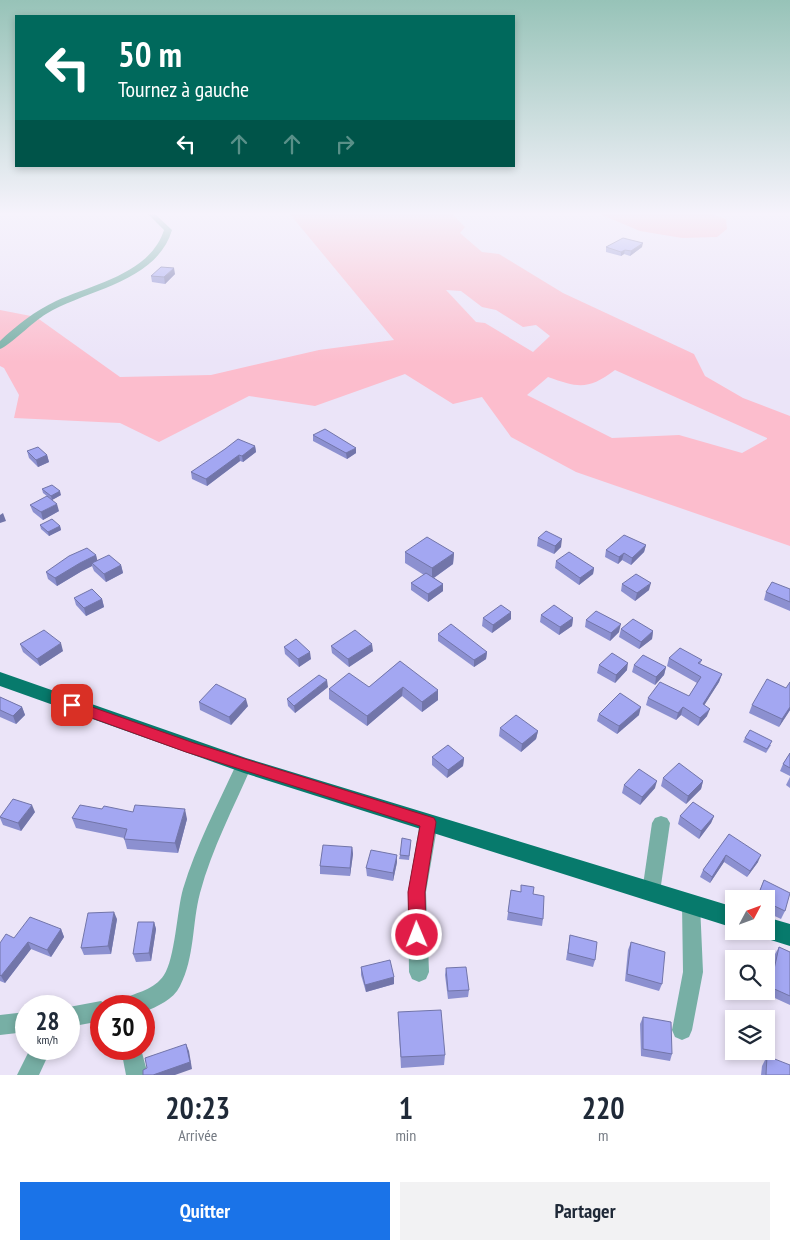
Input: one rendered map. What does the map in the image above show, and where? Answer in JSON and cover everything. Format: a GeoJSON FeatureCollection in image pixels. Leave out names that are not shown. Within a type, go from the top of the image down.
{"type":"FeatureCollection","features":[{"type":"Feature","properties":{"kind":"main road"},"geometry":{"type":"LineString","coordinates":[[1,680],[244,765],[725,915]]}},
{"type":"Feature","properties":{"kind":"main road"},"geometry":{"type":"LineString","coordinates":[[775,931],[790,935]]}},
{"type":"Feature","properties":{"kind":"street"},"geometry":{"type":"LineString","coordinates":[[0,346],[36,317],[59,304],[124,276],[144,262]]}},
{"type":"Feature","properties":{"kind":"street"},"geometry":{"type":"LineString","coordinates":[[155,996],[160,994],[173,978],[188,904],[216,828],[244,765]]}},
{"type":"Feature","properties":{"kind":"street"},"geometry":{"type":"LineString","coordinates":[[419,972],[417,892],[429,822]]}},
{"type":"Feature","properties":{"kind":"street"},"geometry":{"type":"LineString","coordinates":[[651,892],[657,864],[657,840],[661,823]]}},
{"type":"Feature","properties":{"kind":"street"},"geometry":{"type":"LineString","coordinates":[[682,1030],[693,972],[691,904]]}},
{"type":"Feature","properties":{"kind":"street"},"geometry":{"type":"LineString","coordinates":[[0,1025],[15,1023]]}},
{"type":"Feature","properties":{"kind":"street"},"geometry":{"type":"LineString","coordinates":[[28,1075],[36,1060]]}},
{"type":"Feature","properties":{"kind":"street"},"geometry":{"type":"LineString","coordinates":[[134,1060],[137,1075]]}},
{"type":"Feature","properties":{"kind":"shaded area"},"geometry":{"type":"Polygon","coordinates":[[[330,262],[512,262],[563,293],[694,354],[705,376],[743,398],[790,416],[790,546],[576,472],[511,437],[482,397],[453,404],[405,374],[315,406],[249,396],[159,442],[120,423],[14,418],[19,395],[4,368],[0,366],[0,310],[36,317],[120,377],[211,375],[319,350],[394,340],[330,262]],[[446,290],[476,322],[485,323],[533,352],[550,336],[536,325],[523,327],[496,310],[482,307],[461,291],[446,290]],[[615,370],[598,381],[583,385],[576,385],[548,377],[527,395],[612,438],[679,435],[742,453],[767,438],[615,370]]]}},
{"type":"Feature","properties":{"kind":"building"},"geometry":{"type":"Polygon","coordinates":[[[161,267],[174,268],[164,277],[151,276],[161,267]]]}},
{"type":"Feature","properties":{"kind":"building"},"geometry":{"type":"Polygon","coordinates":[[[325,429],[356,448],[346,453],[313,435],[325,429]]]}},
{"type":"Feature","properties":{"kind":"building"},"geometry":{"type":"Polygon","coordinates":[[[238,439],[255,446],[206,479],[191,472],[225,449],[238,439]]]}},
{"type":"Feature","properties":{"kind":"building"},"geometry":{"type":"Polygon","coordinates":[[[38,447],[47,455],[36,460],[27,451],[38,447]]]}},
{"type":"Feature","properties":{"kind":"building"},"geometry":{"type":"Polygon","coordinates":[[[52,485],[60,491],[51,496],[42,489],[52,485]]]}},
{"type":"Feature","properties":{"kind":"building"},"geometry":{"type":"Polygon","coordinates":[[[47,496],[57,504],[41,512],[30,505],[47,496]]]}},
{"type":"Feature","properties":{"kind":"building"},"geometry":{"type":"Polygon","coordinates":[[[52,519],[60,526],[48,532],[40,525],[52,519]]]}},
{"type":"Feature","properties":{"kind":"building"},"geometry":{"type":"Polygon","coordinates":[[[546,531],[562,539],[555,546],[538,538],[546,531]]]}},
{"type":"Feature","properties":{"kind":"building"},"geometry":{"type":"Polygon","coordinates":[[[624,535],[646,545],[632,558],[624,553],[619,557],[606,550],[624,535]]]}},
{"type":"Feature","properties":{"kind":"building"},"geometry":{"type":"Polygon","coordinates":[[[427,537],[454,553],[432,568],[405,552],[427,537]]]}},
{"type":"Feature","properties":{"kind":"building"},"geometry":{"type":"Polygon","coordinates":[[[87,548],[96,555],[55,578],[46,572],[69,556],[87,548]]]}},
{"type":"Feature","properties":{"kind":"building"},"geometry":{"type":"Polygon","coordinates":[[[569,552],[594,568],[580,578],[556,561],[569,552]]]}},
{"type":"Feature","properties":{"kind":"building"},"geometry":{"type":"Polygon","coordinates":[[[109,555],[121,565],[104,574],[92,563],[109,555]]]}},
{"type":"Feature","properties":{"kind":"building"},"geometry":{"type":"Polygon","coordinates":[[[426,573],[443,584],[428,594],[411,583],[426,573]]]}},
{"type":"Feature","properties":{"kind":"building"},"geometry":{"type":"Polygon","coordinates":[[[636,574],[651,583],[637,593],[622,584],[636,574]]]}},
{"type":"Feature","properties":{"kind":"building"},"geometry":{"type":"Polygon","coordinates":[[[772,582],[790,589],[790,602],[766,592],[772,582]]]}},
{"type":"Feature","properties":{"kind":"building"},"geometry":{"type":"Polygon","coordinates":[[[92,589],[102,599],[84,608],[74,598],[92,589]]]}},
{"type":"Feature","properties":{"kind":"building"},"geometry":{"type":"Polygon","coordinates":[[[501,605],[511,612],[493,625],[483,618],[501,605]]]}},
{"type":"Feature","properties":{"kind":"building"},"geometry":{"type":"Polygon","coordinates":[[[554,605],[573,618],[560,627],[541,615],[554,605]]]}},
{"type":"Feature","properties":{"kind":"building"},"geometry":{"type":"Polygon","coordinates":[[[596,611],[621,624],[611,633],[586,620],[596,611]]]}},
{"type":"Feature","properties":{"kind":"building"},"geometry":{"type":"Polygon","coordinates":[[[633,619],[653,631],[641,642],[621,629],[633,619]]]}},
{"type":"Feature","properties":{"kind":"building"},"geometry":{"type":"Polygon","coordinates":[[[451,624],[487,652],[474,660],[438,634],[451,624]]]}},
{"type":"Feature","properties":{"kind":"building"},"geometry":{"type":"Polygon","coordinates":[[[44,630],[61,643],[37,659],[20,644],[44,630]]]}},
{"type":"Feature","properties":{"kind":"building"},"geometry":{"type":"Polygon","coordinates":[[[355,630],[372,644],[348,659],[331,646],[355,630]]]}},
{"type":"Feature","properties":{"kind":"building"},"geometry":{"type":"Polygon","coordinates":[[[296,639],[310,652],[298,659],[284,647],[296,639]]]}},
{"type":"Feature","properties":{"kind":"building"},"geometry":{"type":"Polygon","coordinates":[[[680,648],[702,660],[698,663],[722,674],[703,704],[710,709],[700,718],[683,707],[678,713],[648,698],[660,682],[689,696],[701,677],[669,658],[680,648]]]}},
{"type":"Feature","properties":{"kind":"building"},"geometry":{"type":"Polygon","coordinates":[[[612,653],[628,663],[616,675],[599,665],[612,653]]]}},
{"type":"Feature","properties":{"kind":"building"},"geometry":{"type":"Polygon","coordinates":[[[643,655],[666,667],[656,677],[634,665],[643,655]]]}},
{"type":"Feature","properties":{"kind":"building"},"geometry":{"type":"Polygon","coordinates":[[[400,661],[438,690],[422,702],[403,687],[367,716],[329,689],[349,673],[369,687],[400,661]]]}},
{"type":"Feature","properties":{"kind":"building"},"geometry":{"type":"Polygon","coordinates":[[[319,675],[327,680],[294,706],[287,699],[319,675]]]}},
{"type":"Feature","properties":{"kind":"building"},"geometry":{"type":"Polygon","coordinates":[[[767,679],[786,688],[790,682],[790,707],[782,719],[752,705],[767,679]]]}},
{"type":"Feature","properties":{"kind":"building"},"geometry":{"type":"Polygon","coordinates":[[[216,684],[246,699],[229,717],[199,702],[216,684]]]}},
{"type":"Feature","properties":{"kind":"building"},"geometry":{"type":"Polygon","coordinates":[[[620,693],[641,707],[619,726],[599,714],[620,693]]]}},
{"type":"Feature","properties":{"kind":"building"},"geometry":{"type":"Polygon","coordinates":[[[0,697],[22,707],[13,716],[0,710],[0,697]]]}},
{"type":"Feature","properties":{"kind":"building"},"geometry":{"type":"Polygon","coordinates":[[[516,715],[538,731],[522,744],[500,728],[516,715]]]}},
{"type":"Feature","properties":{"kind":"building"},"geometry":{"type":"Polygon","coordinates":[[[750,730],[772,741],[767,749],[745,738],[750,730]]]}},
{"type":"Feature","properties":{"kind":"building"},"geometry":{"type":"Polygon","coordinates":[[[448,745],[464,758],[448,770],[432,757],[448,745]]]}},
{"type":"Feature","properties":{"kind":"building"},"geometry":{"type":"Polygon","coordinates":[[[790,753],[790,768],[783,764],[790,753]]]}},
{"type":"Feature","properties":{"kind":"building"},"geometry":{"type":"Polygon","coordinates":[[[679,763],[703,781],[688,796],[663,778],[679,763]]]}},
{"type":"Feature","properties":{"kind":"building"},"geometry":{"type":"Polygon","coordinates":[[[639,769],[657,781],[642,797],[624,785],[639,769]]]}},
{"type":"Feature","properties":{"kind":"building"},"geometry":{"type":"Polygon","coordinates":[[[13,799],[32,805],[18,823],[0,817],[13,799]]]}},
{"type":"Feature","properties":{"kind":"building"},"geometry":{"type":"Polygon","coordinates":[[[693,802],[714,816],[701,831],[680,816],[693,802]]]}},
{"type":"Feature","properties":{"kind":"building"},"geometry":{"type":"Polygon","coordinates":[[[80,805],[102,809],[104,806],[133,812],[135,805],[185,809],[175,843],[124,839],[127,829],[72,818],[80,805]]]}},
{"type":"Feature","properties":{"kind":"building"},"geometry":{"type":"Polygon","coordinates":[[[729,834],[761,855],[750,871],[726,855],[712,877],[703,870],[729,834]]]}},
{"type":"Feature","properties":{"kind":"building"},"geometry":{"type":"Polygon","coordinates":[[[402,838],[411,840],[409,856],[400,855],[402,838]]]}},
{"type":"Feature","properties":{"kind":"building"},"geometry":{"type":"Polygon","coordinates":[[[323,845],[352,847],[350,868],[320,866],[323,845]]]}},
{"type":"Feature","properties":{"kind":"building"},"geometry":{"type":"Polygon","coordinates":[[[371,850],[397,855],[393,873],[366,868],[371,850]]]}},
{"type":"Feature","properties":{"kind":"building"},"geometry":{"type":"Polygon","coordinates":[[[764,880],[790,893],[785,911],[775,906],[775,890],[760,890],[764,880]]]}},
{"type":"Feature","properties":{"kind":"building"},"geometry":{"type":"Polygon","coordinates":[[[521,885],[534,887],[533,894],[544,896],[543,919],[508,912],[511,890],[521,892],[521,885]]]}},
{"type":"Feature","properties":{"kind":"building"},"geometry":{"type":"Polygon","coordinates":[[[114,912],[108,946],[81,948],[88,913],[114,912]]]}},
{"type":"Feature","properties":{"kind":"building"},"geometry":{"type":"Polygon","coordinates":[[[30,917],[61,929],[47,950],[28,942],[1,976],[0,943],[6,934],[14,938],[30,917]]]}},
{"type":"Feature","properties":{"kind":"building"},"geometry":{"type":"Polygon","coordinates":[[[138,922],[154,922],[149,953],[133,954],[138,922]]]}},
{"type":"Feature","properties":{"kind":"building"},"geometry":{"type":"Polygon","coordinates":[[[570,935],[597,942],[595,960],[568,953],[570,935]]]}},
{"type":"Feature","properties":{"kind":"building"},"geometry":{"type":"Polygon","coordinates":[[[631,942],[665,952],[662,984],[627,974],[631,942]]]}},
{"type":"Feature","properties":{"kind":"building"},"geometry":{"type":"Polygon","coordinates":[[[779,947],[790,952],[790,996],[775,989],[775,965],[779,947]]]}},
{"type":"Feature","properties":{"kind":"building"},"geometry":{"type":"Polygon","coordinates":[[[390,960],[394,977],[365,985],[361,967],[390,960]]]}},
{"type":"Feature","properties":{"kind":"building"},"geometry":{"type":"Polygon","coordinates":[[[466,967],[469,990],[448,991],[446,968],[466,967]]]}},
{"type":"Feature","properties":{"kind":"building"},"geometry":{"type":"Polygon","coordinates":[[[441,1010],[445,1055],[401,1057],[398,1012],[441,1010]]]}},
{"type":"Feature","properties":{"kind":"building"},"geometry":{"type":"Polygon","coordinates":[[[643,1017],[671,1022],[672,1054],[643,1049],[643,1017]]]}},
{"type":"Feature","properties":{"kind":"building"},"geometry":{"type":"Polygon","coordinates":[[[186,1044],[190,1062],[153,1075],[143,1075],[143,1070],[147,1068],[145,1060],[155,1060],[155,1055],[186,1044]]]}},
{"type":"Feature","properties":{"kind":"building"},"geometry":{"type":"Polygon","coordinates":[[[775,1059],[790,1065],[790,1075],[766,1075],[767,1060],[775,1059]]]}},
{"type":"Feature","properties":{"kind":"route"},"geometry":{"type":"LineString","coordinates":[[72,705],[191,748],[429,822],[417,892],[417,935]]}}]}
